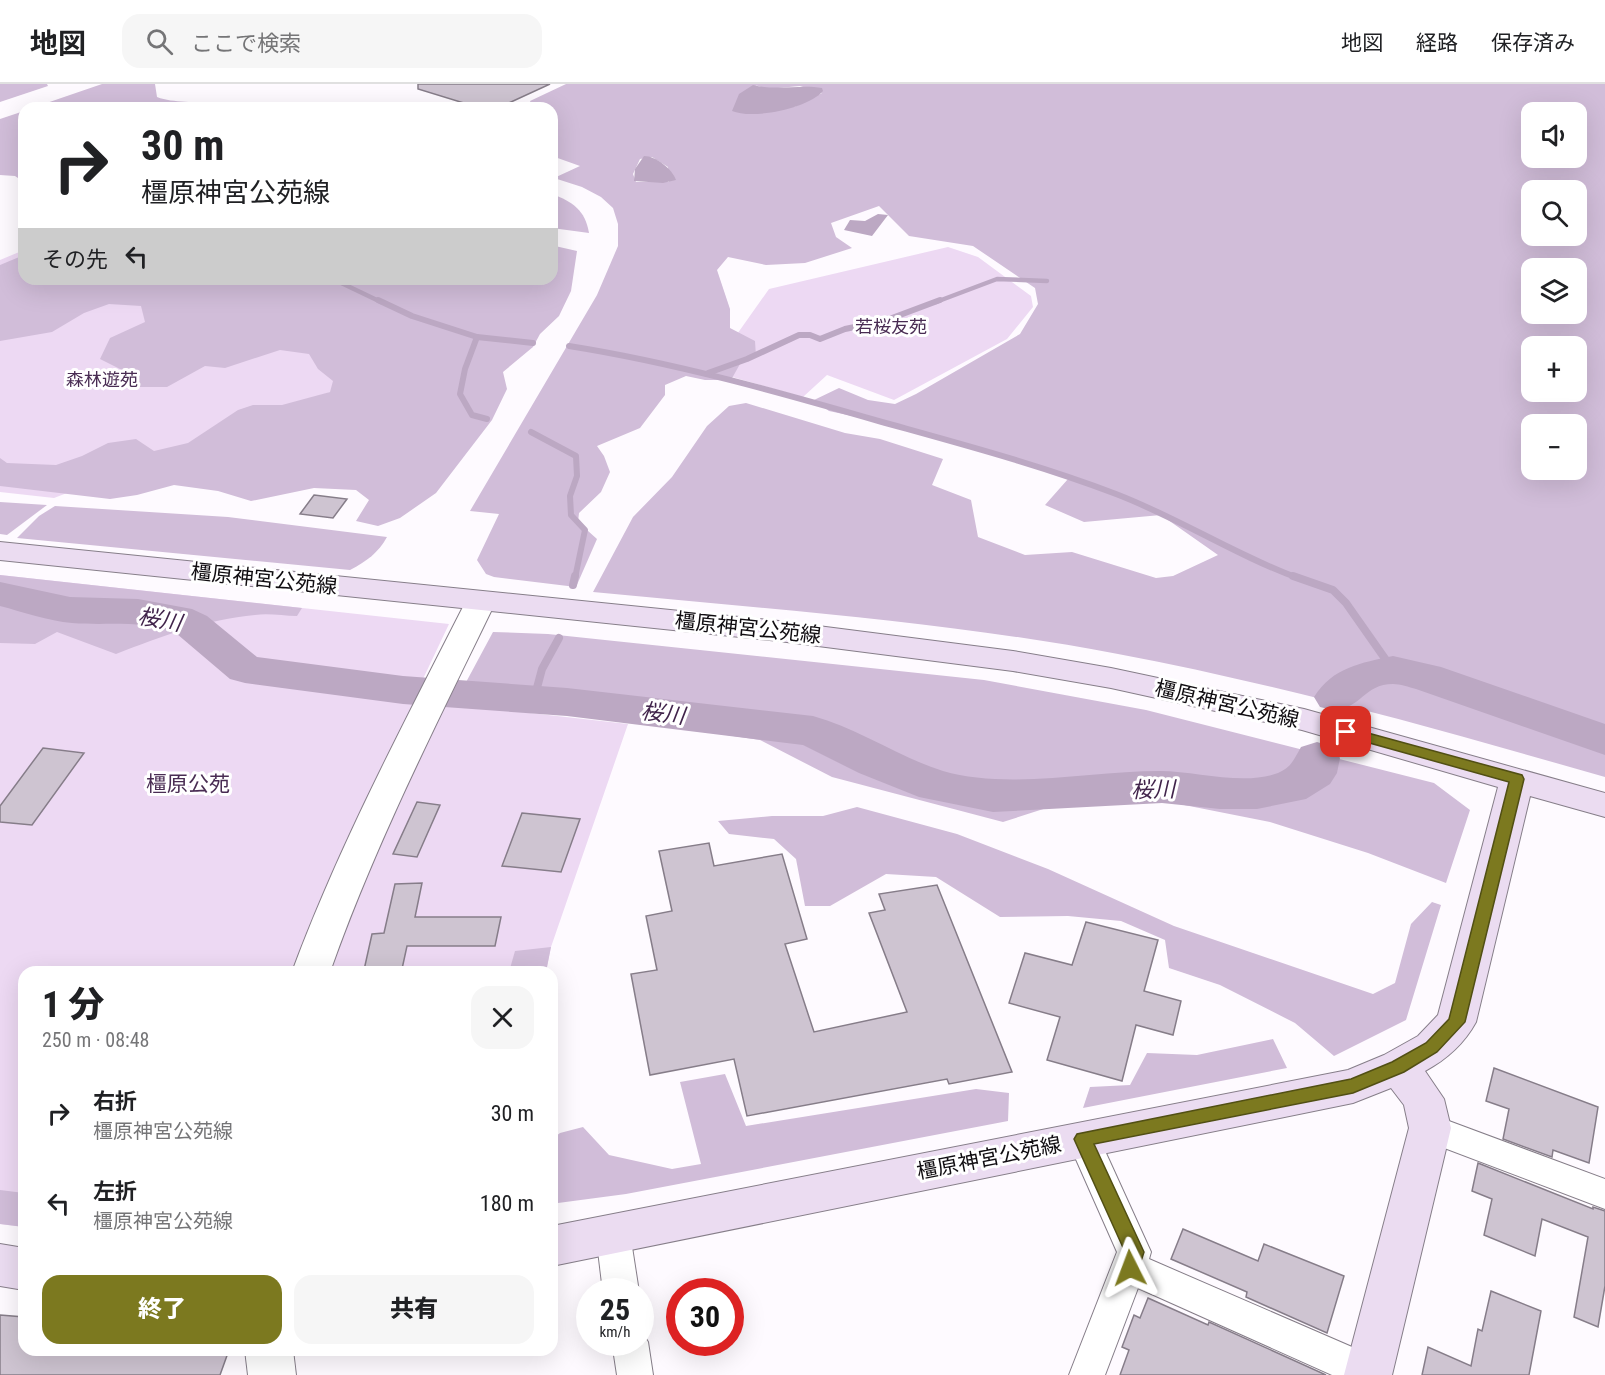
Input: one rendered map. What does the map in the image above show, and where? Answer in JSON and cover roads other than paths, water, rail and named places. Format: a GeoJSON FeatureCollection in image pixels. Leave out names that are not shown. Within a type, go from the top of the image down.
{"type":"FeatureCollection","features":[{"type":"Feature","properties":{"kind":"main road","name":"橿原神宮公苑線"},"geometry":{"type":"LineString","coordinates":[[0,551],[896,645],[1111,678],[1304,720],[1517,779],[1456,1022],[1432,1048],[1398,1067],[1353,1086],[558,1245]]}},
{"type":"Feature","properties":{"kind":"main road"},"geometry":{"type":"LineString","coordinates":[[1517,779],[1605,805]]}},
{"type":"Feature","properties":{"kind":"main road"},"geometry":{"type":"LineString","coordinates":[[1368,1374],[1430,1128],[1423,1099],[1398,1067]]}},
{"type":"Feature","properties":{"kind":"main road"},"geometry":{"type":"LineString","coordinates":[[0,1265],[18,1268]]}},
{"type":"Feature","properties":{"kind":"street"},"geometry":{"type":"LineString","coordinates":[[313,966],[331,912],[368,826],[481,601]]}},
{"type":"Feature","properties":{"kind":"street"},"geometry":{"type":"LineString","coordinates":[[1430,1128],[1605,1194]]}},
{"type":"Feature","properties":{"kind":"street"},"geometry":{"type":"LineString","coordinates":[[1083,1139],[1134,1252],[1130,1268],[1087,1375]]}},
{"type":"Feature","properties":{"kind":"street"},"geometry":{"type":"LineString","coordinates":[[612,1234],[619,1278]]}},
{"type":"Feature","properties":{"kind":"street"},"geometry":{"type":"LineString","coordinates":[[1130,1268],[1368,1374]]}},
{"type":"Feature","properties":{"kind":"street"},"geometry":{"type":"LineString","coordinates":[[270,1356],[272,1375]]}},
{"type":"Feature","properties":{"kind":"street"},"geometry":{"type":"LineString","coordinates":[[632,1356],[635,1375]]}},
{"type":"Feature","properties":{"kind":"waterway"},"geometry":{"type":"LineString","coordinates":[[936,302],[997,279],[1047,281]]}},
{"type":"Feature","properties":{"kind":"waterway"},"geometry":{"type":"LineString","coordinates":[[346,285],[381,302]]}},
{"type":"Feature","properties":{"kind":"waterway"},"geometry":{"type":"LineString","coordinates":[[378,300],[412,316],[477,337]]}},
{"type":"Feature","properties":{"kind":"waterway"},"geometry":{"type":"LineString","coordinates":[[708,373],[747,359],[799,335],[810,335],[820,339],[845,329],[884,321],[940,300]]}},
{"type":"Feature","properties":{"kind":"waterway"},"geometry":{"type":"LineString","coordinates":[[477,337],[533,343]]}},
{"type":"Feature","properties":{"kind":"waterway"},"geometry":{"type":"LineString","coordinates":[[477,337],[465,369],[460,394],[472,415],[487,419]]}},
{"type":"Feature","properties":{"kind":"waterway"},"geometry":{"type":"LineString","coordinates":[[569,346],[727,379],[1029,464],[1116,494],[1252,559],[1298,578]]}},
{"type":"Feature","properties":{"kind":"waterway"},"geometry":{"type":"LineString","coordinates":[[531,432],[576,456],[577,476],[570,496],[571,515],[585,530],[575,578]]}},
{"type":"Feature","properties":{"kind":"waterway"},"geometry":{"type":"LineString","coordinates":[[573,585],[575,576]]}},
{"type":"Feature","properties":{"kind":"waterway"},"geometry":{"type":"LineString","coordinates":[[1293,576],[1333,590],[1346,603],[1393,670]]}},
{"type":"Feature","properties":{"kind":"waterway","name":"桜川"},"geometry":{"type":"LineString","coordinates":[[0,594],[70,610],[138,612],[177,618],[192,625],[245,669],[403,690],[567,702],[813,731],[875,762],[936,786],[993,796],[1162,787],[1220,793],[1257,793],[1289,787],[1314,773],[1317,758]]}},
{"type":"Feature","properties":{"kind":"waterway"},"geometry":{"type":"LineString","coordinates":[[534,699],[542,669],[559,638]]}},
{"type":"Feature","properties":{"kind":"waterway","name":"桜川"},"geometry":{"type":"LineString","coordinates":[[1336,697],[1347,686],[1363,676],[1393,670],[1426,677],[1605,740]]}},
{"type":"Feature","properties":{"kind":"park label","name":"若桜友苑"},"geometry":{"type":"Point","coordinates":[891,327]}},
{"type":"Feature","properties":{"kind":"park label","name":"森林遊苑"},"geometry":{"type":"Point","coordinates":[102,380]}},
{"type":"Feature","properties":{"kind":"park label","name":"橿原公苑"},"geometry":{"type":"Point","coordinates":[188,784]}}]}
